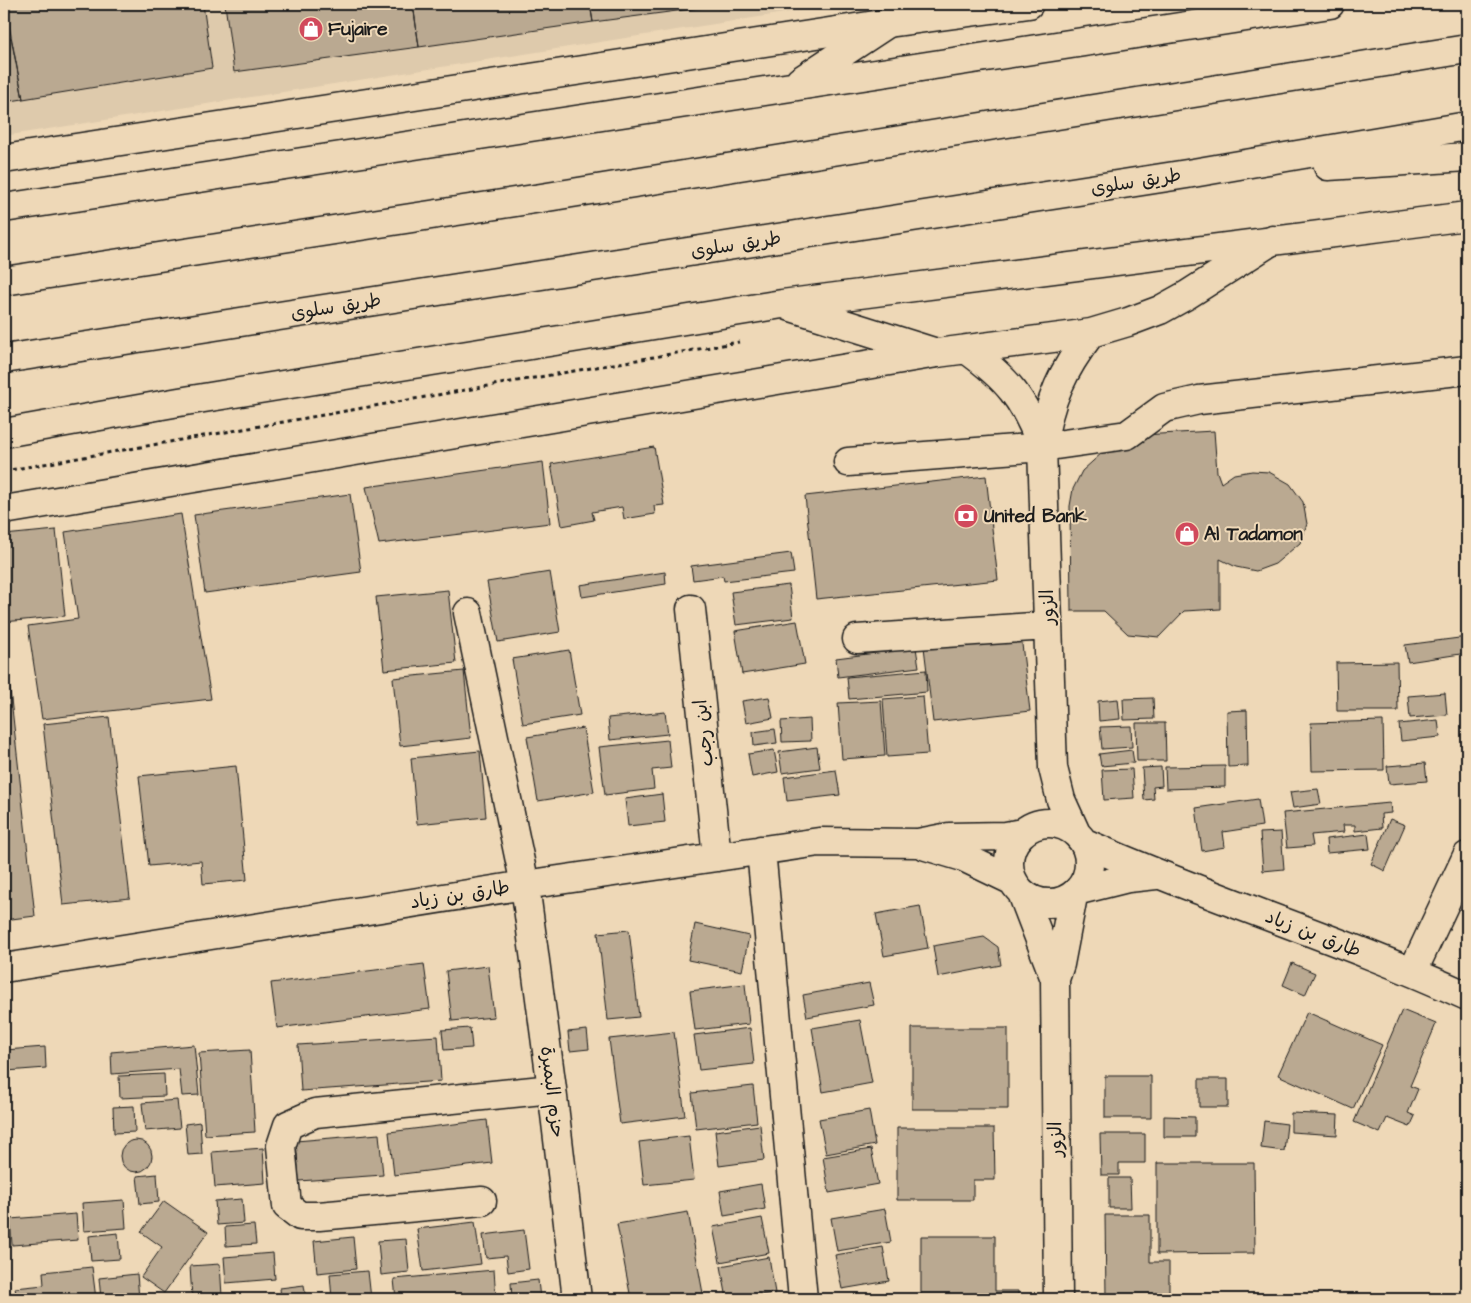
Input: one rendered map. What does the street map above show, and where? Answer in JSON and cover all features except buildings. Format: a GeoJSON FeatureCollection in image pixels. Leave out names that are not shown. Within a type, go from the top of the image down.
{"type":"FeatureCollection","features":[{"type":"Feature","properties":{"kind":"main road"},"geometry":{"type":"LineString","coordinates":[[4,159],[1020,4]]}},
{"type":"Feature","properties":{"kind":"main road"},"geometry":{"type":"LineString","coordinates":[[4,208],[1330,4]]}},
{"type":"Feature","properties":{"kind":"main road"},"geometry":{"type":"LineString","coordinates":[[793,86],[888,23]]}},
{"type":"Feature","properties":{"kind":"main road"},"geometry":{"type":"LineString","coordinates":[[4,280],[541,198],[1467,49]]}},
{"type":"Feature","properties":{"kind":"main road","name":"طريق سلوى"},"geometry":{"type":"LineString","coordinates":[[4,359],[1187,174],[1467,126]]}},
{"type":"Feature","properties":{"kind":"main road"},"geometry":{"type":"LineString","coordinates":[[1187,174],[1467,157]]}},
{"type":"Feature","properties":{"kind":"main road"},"geometry":{"type":"LineString","coordinates":[[4,433],[189,400],[782,304],[1467,216]]}},
{"type":"Feature","properties":{"kind":"main road"},"geometry":{"type":"LineString","coordinates":[[4,510],[937,353],[1091,333],[1160,310],[1273,240]]}},
{"type":"Feature","properties":{"kind":"main road"},"geometry":{"type":"LineString","coordinates":[[782,304],[937,353]]}},
{"type":"Feature","properties":{"kind":"main road","name":"الزور"},"geometry":{"type":"LineString","coordinates":[[1080,838],[1062,800],[1054,768],[1042,447],[1047,416],[1057,386],[1072,358],[1091,333]]}},
{"type":"Feature","properties":{"kind":"main road","name":"الزور"},"geometry":{"type":"LineString","coordinates":[[966,349],[992,368],[1014,391],[1031,418],[1042,447]]}},
{"type":"Feature","properties":{"kind":"main road"},"geometry":{"type":"LineString","coordinates":[[848,462],[1042,447],[1127,435],[1164,408],[1199,400],[1467,370]]}},
{"type":"Feature","properties":{"kind":"main road","name":"ابن رجب"},"geometry":{"type":"LineString","coordinates":[[691,609],[717,857]]}},
{"type":"Feature","properties":{"kind":"main road","name":"حزم البمبرة"},"geometry":{"type":"LineString","coordinates":[[468,613],[525,884],[552,1089],[576,1299]]}},
{"type":"Feature","properties":{"kind":"main road"},"geometry":{"type":"LineString","coordinates":[[857,639],[1048,626]]}},
{"type":"Feature","properties":{"kind":"main road","name":"الزور"},"geometry":{"type":"LineString","coordinates":[[1025,831],[1045,795],[1054,768]]}},
{"type":"Feature","properties":{"kind":"main road"},"geometry":{"type":"LineString","coordinates":[[1053,823],[1080,838],[1090,864],[1087,878],[1076,893],[1061,902],[1047,904],[1034,900],[1017,887],[1009,867],[1010,852],[1025,831],[1036,825],[1053,823]]}},
{"type":"Feature","properties":{"kind":"main road","name":"طارق بن زياد"},"geometry":{"type":"LineString","coordinates":[[4,968],[525,884],[820,842],[918,843],[949,838],[1006,836],[1025,831]]}},
{"type":"Feature","properties":{"kind":"main road","name":"طارق بن زياد"},"geometry":{"type":"LineString","coordinates":[[1080,838],[1158,875],[1413,971],[1467,996]]}},
{"type":"Feature","properties":{"kind":"main road","name":"طارق بن زياد"},"geometry":{"type":"LineString","coordinates":[[918,843],[963,857],[1017,887]]}},
{"type":"Feature","properties":{"kind":"main road"},"geometry":{"type":"LineString","coordinates":[[761,850],[803,1299]]}},
{"type":"Feature","properties":{"kind":"main road"},"geometry":{"type":"LineString","coordinates":[[1413,971],[1467,856]]}},
{"type":"Feature","properties":{"kind":"main road","name":"طارق بن زياد"},"geometry":{"type":"LineString","coordinates":[[1076,893],[1128,878],[1158,875]]}},
{"type":"Feature","properties":{"kind":"main road","name":"الزور"},"geometry":{"type":"LineString","coordinates":[[1017,887],[1055,979]]}},
{"type":"Feature","properties":{"kind":"main road","name":"الزور"},"geometry":{"type":"LineString","coordinates":[[1058,1299],[1055,979],[1076,893]]}},
{"type":"Feature","properties":{"kind":"main road"},"geometry":{"type":"LineString","coordinates":[[482,1201],[300,1216],[287,1206],[281,1146],[288,1125],[315,1113],[552,1089]]}},
{"type":"Feature","properties":{"kind":"path"},"geometry":{"type":"LineString","coordinates":[[4,472],[749,340]]}},
{"type":"Feature","properties":{"kind":"shaded area"},"geometry":{"type":"Polygon","coordinates":[[[4,4],[842,4],[4,136],[4,4]]]}},
{"type":"Feature","properties":{"kind":"place","name":"Fujaire"},"geometry":{"type":"Point","coordinates":[311,29]}},
{"type":"Feature","properties":{"kind":"place","name":"United Bank"},"geometry":{"type":"Point","coordinates":[966,516]}},
{"type":"Feature","properties":{"kind":"place","name":"Al Tadamon"},"geometry":{"type":"Point","coordinates":[1187,534]}}]}
